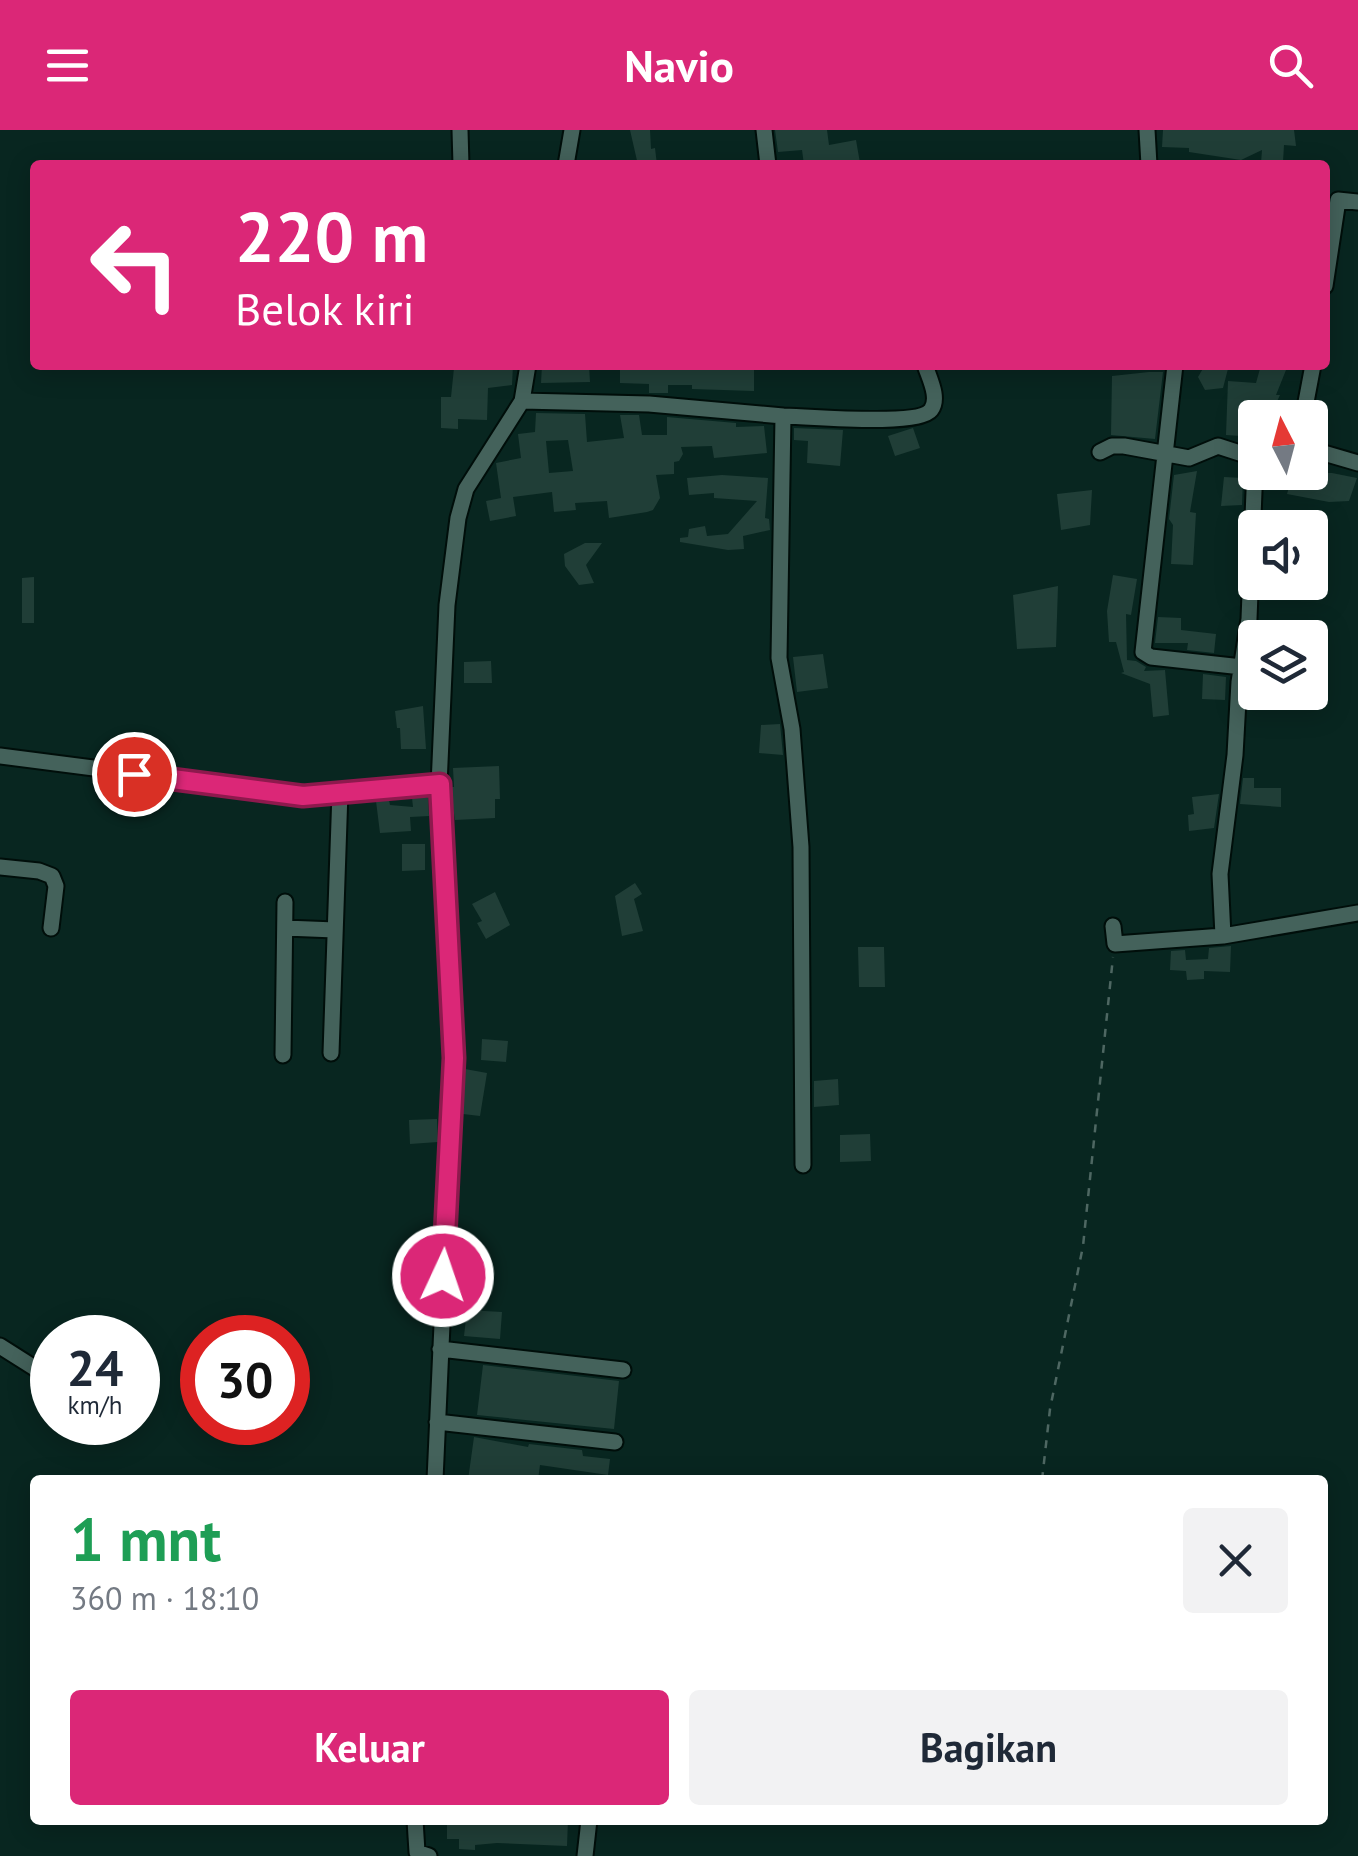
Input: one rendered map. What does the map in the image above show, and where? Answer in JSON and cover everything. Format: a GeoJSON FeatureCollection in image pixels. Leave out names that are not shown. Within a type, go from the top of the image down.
{"type":"FeatureCollection","features":[{"type":"Feature","properties":{"kind":"street"},"geometry":{"type":"LineString","coordinates":[[460,130],[461,160]]}},
{"type":"Feature","properties":{"kind":"street"},"geometry":{"type":"LineString","coordinates":[[567,160],[572,130]]}},
{"type":"Feature","properties":{"kind":"street"},"geometry":{"type":"LineString","coordinates":[[764,130],[767,160]]}},
{"type":"Feature","properties":{"kind":"street"},"geometry":{"type":"LineString","coordinates":[[1147,130],[1149,160]]}},
{"type":"Feature","properties":{"kind":"street"},"geometry":{"type":"LineString","coordinates":[[1331,199],[1358,202]]}},
{"type":"Feature","properties":{"kind":"street"},"geometry":{"type":"LineString","coordinates":[[435,1475],[454,1058],[440,784],[447,605],[458,518],[466,489],[522,401],[527,370]]}},
{"type":"Feature","properties":{"kind":"street"},"geometry":{"type":"LineString","coordinates":[[522,401],[649,404],[880,420],[925,415],[932,409],[934,399],[926,370]]}},
{"type":"Feature","properties":{"kind":"street"},"geometry":{"type":"LineString","coordinates":[[1174,370],[1144,654],[1238,666]]}},
{"type":"Feature","properties":{"kind":"street"},"geometry":{"type":"LineString","coordinates":[[1307,400],[1312,370]]}},
{"type":"Feature","properties":{"kind":"street"},"geometry":{"type":"LineString","coordinates":[[783,416],[778,658],[792,728],[801,847],[802,1165]]}},
{"type":"Feature","properties":{"kind":"street"},"geometry":{"type":"LineString","coordinates":[[1100,452],[1124,446],[1164,456],[1196,456],[1206,448],[1218,446],[1238,452]]}},
{"type":"Feature","properties":{"kind":"street"},"geometry":{"type":"LineString","coordinates":[[1328,455],[1358,464]]}},
{"type":"Feature","properties":{"kind":"street"},"geometry":{"type":"LineString","coordinates":[[1249,620],[1254,490]]}},
{"type":"Feature","properties":{"kind":"street"},"geometry":{"type":"LineString","coordinates":[[1223,936],[1220,874],[1238,705]]}},
{"type":"Feature","properties":{"kind":"street"},"geometry":{"type":"LineString","coordinates":[[0,756],[303,796],[440,784]]}},
{"type":"Feature","properties":{"kind":"street"},"geometry":{"type":"LineString","coordinates":[[331,1053],[340,792]]}},
{"type":"Feature","properties":{"kind":"street"},"geometry":{"type":"LineString","coordinates":[[0,868],[52,876],[56,886],[51,928]]}},
{"type":"Feature","properties":{"kind":"street"},"geometry":{"type":"LineString","coordinates":[[283,1055],[285,902]]}},
{"type":"Feature","properties":{"kind":"street"},"geometry":{"type":"LineString","coordinates":[[1114,926],[1114,944],[1223,936],[1358,912]]}},
{"type":"Feature","properties":{"kind":"street"},"geometry":{"type":"LineString","coordinates":[[285,928],[335,930]]}},
{"type":"Feature","properties":{"kind":"street"},"geometry":{"type":"LineString","coordinates":[[0,1346],[30,1366]]}},
{"type":"Feature","properties":{"kind":"street"},"geometry":{"type":"LineString","coordinates":[[440,1349],[623,1370]]}},
{"type":"Feature","properties":{"kind":"street"},"geometry":{"type":"LineString","coordinates":[[437,1422],[615,1442]]}},
{"type":"Feature","properties":{"kind":"street"},"geometry":{"type":"LineString","coordinates":[[415,1825],[417,1852],[429,1856]]}},
{"type":"Feature","properties":{"kind":"street"},"geometry":{"type":"LineString","coordinates":[[586,1856],[588,1825]]}},
{"type":"Feature","properties":{"kind":"path"},"geometry":{"type":"LineString","coordinates":[[1043,1475],[1050,1409],[1082,1246],[1114,944]]}},
{"type":"Feature","properties":{"kind":"building"},"geometry":{"type":"Polygon","coordinates":[[[630,130],[650,130],[656,160],[637,160],[630,130]]]}},
{"type":"Feature","properties":{"kind":"building"},"geometry":{"type":"Polygon","coordinates":[[[775,130],[827,130],[829,145],[856,140],[859,160],[803,160],[802,150],[778,152],[775,130]]]}},
{"type":"Feature","properties":{"kind":"building"},"geometry":{"type":"Polygon","coordinates":[[[1163,130],[1294,130],[1296,146],[1284,145],[1283,160],[1261,160],[1262,150],[1241,160],[1189,152],[1189,148],[1162,147],[1163,130]]]}},
{"type":"Feature","properties":{"kind":"building"},"geometry":{"type":"Polygon","coordinates":[[[454,370],[513,370],[512,385],[488,388],[487,420],[458,419],[458,429],[441,428],[441,397],[451,397],[454,370]]]}},
{"type":"Feature","properties":{"kind":"building"},"geometry":{"type":"Polygon","coordinates":[[[542,370],[589,370],[590,382],[541,383],[542,370]]]}},
{"type":"Feature","properties":{"kind":"building"},"geometry":{"type":"Polygon","coordinates":[[[620,370],[754,370],[754,391],[668,385],[668,393],[649,393],[649,384],[620,383],[620,370]]]}},
{"type":"Feature","properties":{"kind":"building"},"geometry":{"type":"Polygon","coordinates":[[[1202,370],[1228,370],[1223,388],[1205,390],[1198,377],[1202,370]]]}},
{"type":"Feature","properties":{"kind":"building"},"geometry":{"type":"Polygon","coordinates":[[[1260,370],[1286,370],[1278,400],[1238,400],[1238,436],[1226,435],[1228,381],[1256,383],[1260,370]]]}},
{"type":"Feature","properties":{"kind":"building"},"geometry":{"type":"Polygon","coordinates":[[[1163,372],[1155,439],[1111,435],[1112,376],[1163,372]]]}},
{"type":"Feature","properties":{"kind":"building"},"geometry":{"type":"Polygon","coordinates":[[[536,413],[585,414],[587,442],[624,438],[620,415],[639,415],[642,435],[667,435],[667,417],[736,423],[736,427],[764,426],[767,453],[714,458],[712,446],[681,447],[683,454],[674,462],[674,474],[656,475],[660,498],[653,510],[647,512],[609,518],[607,501],[575,503],[576,510],[554,512],[552,492],[513,497],[516,516],[490,521],[486,501],[501,498],[496,463],[521,458],[518,434],[535,432],[536,413]],[[568,440],[546,441],[549,473],[573,471],[568,440]]]}},
{"type":"Feature","properties":{"kind":"building"},"geometry":{"type":"Polygon","coordinates":[[[794,428],[843,430],[840,466],[807,463],[808,441],[794,440],[794,428]]]}},
{"type":"Feature","properties":{"kind":"building"},"geometry":{"type":"Polygon","coordinates":[[[913,428],[920,448],[895,456],[888,436],[913,428]]]}},
{"type":"Feature","properties":{"kind":"building"},"geometry":{"type":"Polygon","coordinates":[[[1197,471],[1190,512],[1196,513],[1193,565],[1171,564],[1173,525],[1169,519],[1174,475],[1197,471]]]}},
{"type":"Feature","properties":{"kind":"building"},"geometry":{"type":"Polygon","coordinates":[[[1328,473],[1357,478],[1349,501],[1329,502],[1287,494],[1288,490],[1328,490],[1328,473]]]}},
{"type":"Feature","properties":{"kind":"building"},"geometry":{"type":"Polygon","coordinates":[[[1224,477],[1238,478],[1242,505],[1221,506],[1224,477]]]}},
{"type":"Feature","properties":{"kind":"building"},"geometry":{"type":"Polygon","coordinates":[[[687,478],[768,478],[765,518],[769,519],[770,530],[743,536],[744,549],[680,542],[680,538],[688,537],[689,529],[705,526],[707,536],[728,534],[757,501],[714,498],[714,493],[689,495],[687,478]]]}},
{"type":"Feature","properties":{"kind":"building"},"geometry":{"type":"Polygon","coordinates":[[[1092,490],[1090,525],[1061,530],[1057,494],[1092,490]]]}},
{"type":"Feature","properties":{"kind":"building"},"geometry":{"type":"Polygon","coordinates":[[[585,543],[602,543],[586,565],[594,583],[579,585],[565,566],[564,554],[585,543]]]}},
{"type":"Feature","properties":{"kind":"building"},"geometry":{"type":"Polygon","coordinates":[[[1113,575],[1137,579],[1131,615],[1126,614],[1127,660],[1146,667],[1144,671],[1165,670],[1169,715],[1153,717],[1150,684],[1121,673],[1124,672],[1116,642],[1109,642],[1107,611],[1113,575]]]}},
{"type":"Feature","properties":{"kind":"building"},"geometry":{"type":"Polygon","coordinates":[[[34,577],[34,623],[22,623],[22,578],[34,577]]]}},
{"type":"Feature","properties":{"kind":"building"},"geometry":{"type":"Polygon","coordinates":[[[1058,586],[1056,647],[1017,649],[1013,595],[1058,586]]]}},
{"type":"Feature","properties":{"kind":"building"},"geometry":{"type":"Polygon","coordinates":[[[1158,617],[1181,618],[1181,630],[1216,634],[1214,653],[1187,650],[1188,643],[1155,643],[1158,617]]]}},
{"type":"Feature","properties":{"kind":"building"},"geometry":{"type":"Polygon","coordinates":[[[823,654],[828,688],[797,692],[793,657],[823,654]]]}},
{"type":"Feature","properties":{"kind":"building"},"geometry":{"type":"Polygon","coordinates":[[[491,661],[492,683],[464,683],[464,662],[491,661]]]}},
{"type":"Feature","properties":{"kind":"building"},"geometry":{"type":"Polygon","coordinates":[[[1203,674],[1226,677],[1225,700],[1202,699],[1203,674]]]}},
{"type":"Feature","properties":{"kind":"building"},"geometry":{"type":"Polygon","coordinates":[[[423,706],[426,749],[401,749],[395,711],[423,706]]]}},
{"type":"Feature","properties":{"kind":"building"},"geometry":{"type":"Polygon","coordinates":[[[780,724],[783,755],[759,753],[761,725],[780,724]]]}},
{"type":"Feature","properties":{"kind":"building"},"geometry":{"type":"Polygon","coordinates":[[[499,766],[500,799],[495,799],[495,818],[455,820],[450,787],[454,787],[453,768],[499,766]]]}},
{"type":"Feature","properties":{"kind":"building"},"geometry":{"type":"Polygon","coordinates":[[[1243,778],[1254,778],[1254,788],[1281,788],[1281,807],[1240,804],[1243,778]]]}},
{"type":"Feature","properties":{"kind":"building"},"geometry":{"type":"Polygon","coordinates":[[[1219,794],[1214,828],[1189,831],[1188,815],[1194,814],[1192,797],[1219,794]]]}},
{"type":"Feature","properties":{"kind":"building"},"geometry":{"type":"Polygon","coordinates":[[[428,797],[429,816],[410,817],[411,831],[380,833],[376,801],[389,800],[390,805],[413,807],[412,798],[428,797]]]}},
{"type":"Feature","properties":{"kind":"building"},"geometry":{"type":"Polygon","coordinates":[[[402,844],[425,844],[425,870],[402,871],[402,844]]]}},
{"type":"Feature","properties":{"kind":"building"},"geometry":{"type":"Polygon","coordinates":[[[635,883],[642,894],[634,899],[643,931],[622,936],[615,896],[635,883]]]}},
{"type":"Feature","properties":{"kind":"building"},"geometry":{"type":"Polygon","coordinates":[[[495,892],[510,925],[486,939],[472,904],[495,892]]]}},
{"type":"Feature","properties":{"kind":"building"},"geometry":{"type":"Polygon","coordinates":[[[1231,946],[1230,972],[1204,971],[1204,979],[1187,980],[1186,971],[1170,970],[1171,951],[1185,950],[1186,960],[1208,959],[1209,948],[1231,946]]]}},
{"type":"Feature","properties":{"kind":"building"},"geometry":{"type":"Polygon","coordinates":[[[858,947],[884,947],[885,987],[859,987],[858,947]]]}},
{"type":"Feature","properties":{"kind":"building"},"geometry":{"type":"Polygon","coordinates":[[[482,1039],[508,1041],[506,1062],[481,1060],[482,1039]]]}},
{"type":"Feature","properties":{"kind":"building"},"geometry":{"type":"Polygon","coordinates":[[[465,1069],[487,1073],[480,1116],[463,1114],[465,1069]]]}},
{"type":"Feature","properties":{"kind":"building"},"geometry":{"type":"Polygon","coordinates":[[[838,1079],[839,1105],[814,1107],[814,1081],[838,1079]]]}},
{"type":"Feature","properties":{"kind":"building"},"geometry":{"type":"Polygon","coordinates":[[[437,1119],[438,1142],[410,1144],[409,1120],[437,1119]]]}},
{"type":"Feature","properties":{"kind":"building"},"geometry":{"type":"Polygon","coordinates":[[[870,1134],[871,1161],[840,1162],[840,1135],[870,1134]]]}},
{"type":"Feature","properties":{"kind":"building"},"geometry":{"type":"Polygon","coordinates":[[[467,1310],[502,1312],[500,1339],[464,1336],[467,1310]]]}},
{"type":"Feature","properties":{"kind":"building"},"geometry":{"type":"Polygon","coordinates":[[[483,1365],[619,1381],[614,1429],[477,1415],[483,1365]]]}},
{"type":"Feature","properties":{"kind":"building"},"geometry":{"type":"Polygon","coordinates":[[[474,1437],[528,1447],[529,1444],[582,1450],[583,1456],[610,1459],[608,1475],[540,1465],[539,1475],[469,1475],[474,1437]]]}},
{"type":"Feature","properties":{"kind":"building"},"geometry":{"type":"Polygon","coordinates":[[[447,1825],[568,1825],[567,1846],[497,1843],[475,1845],[475,1850],[459,1849],[459,1839],[447,1839],[447,1825]]]}},
{"type":"Feature","properties":{"kind":"route"},"geometry":{"type":"LineString","coordinates":[[134,774],[303,796],[440,784],[454,1058],[443,1276]]}}]}
